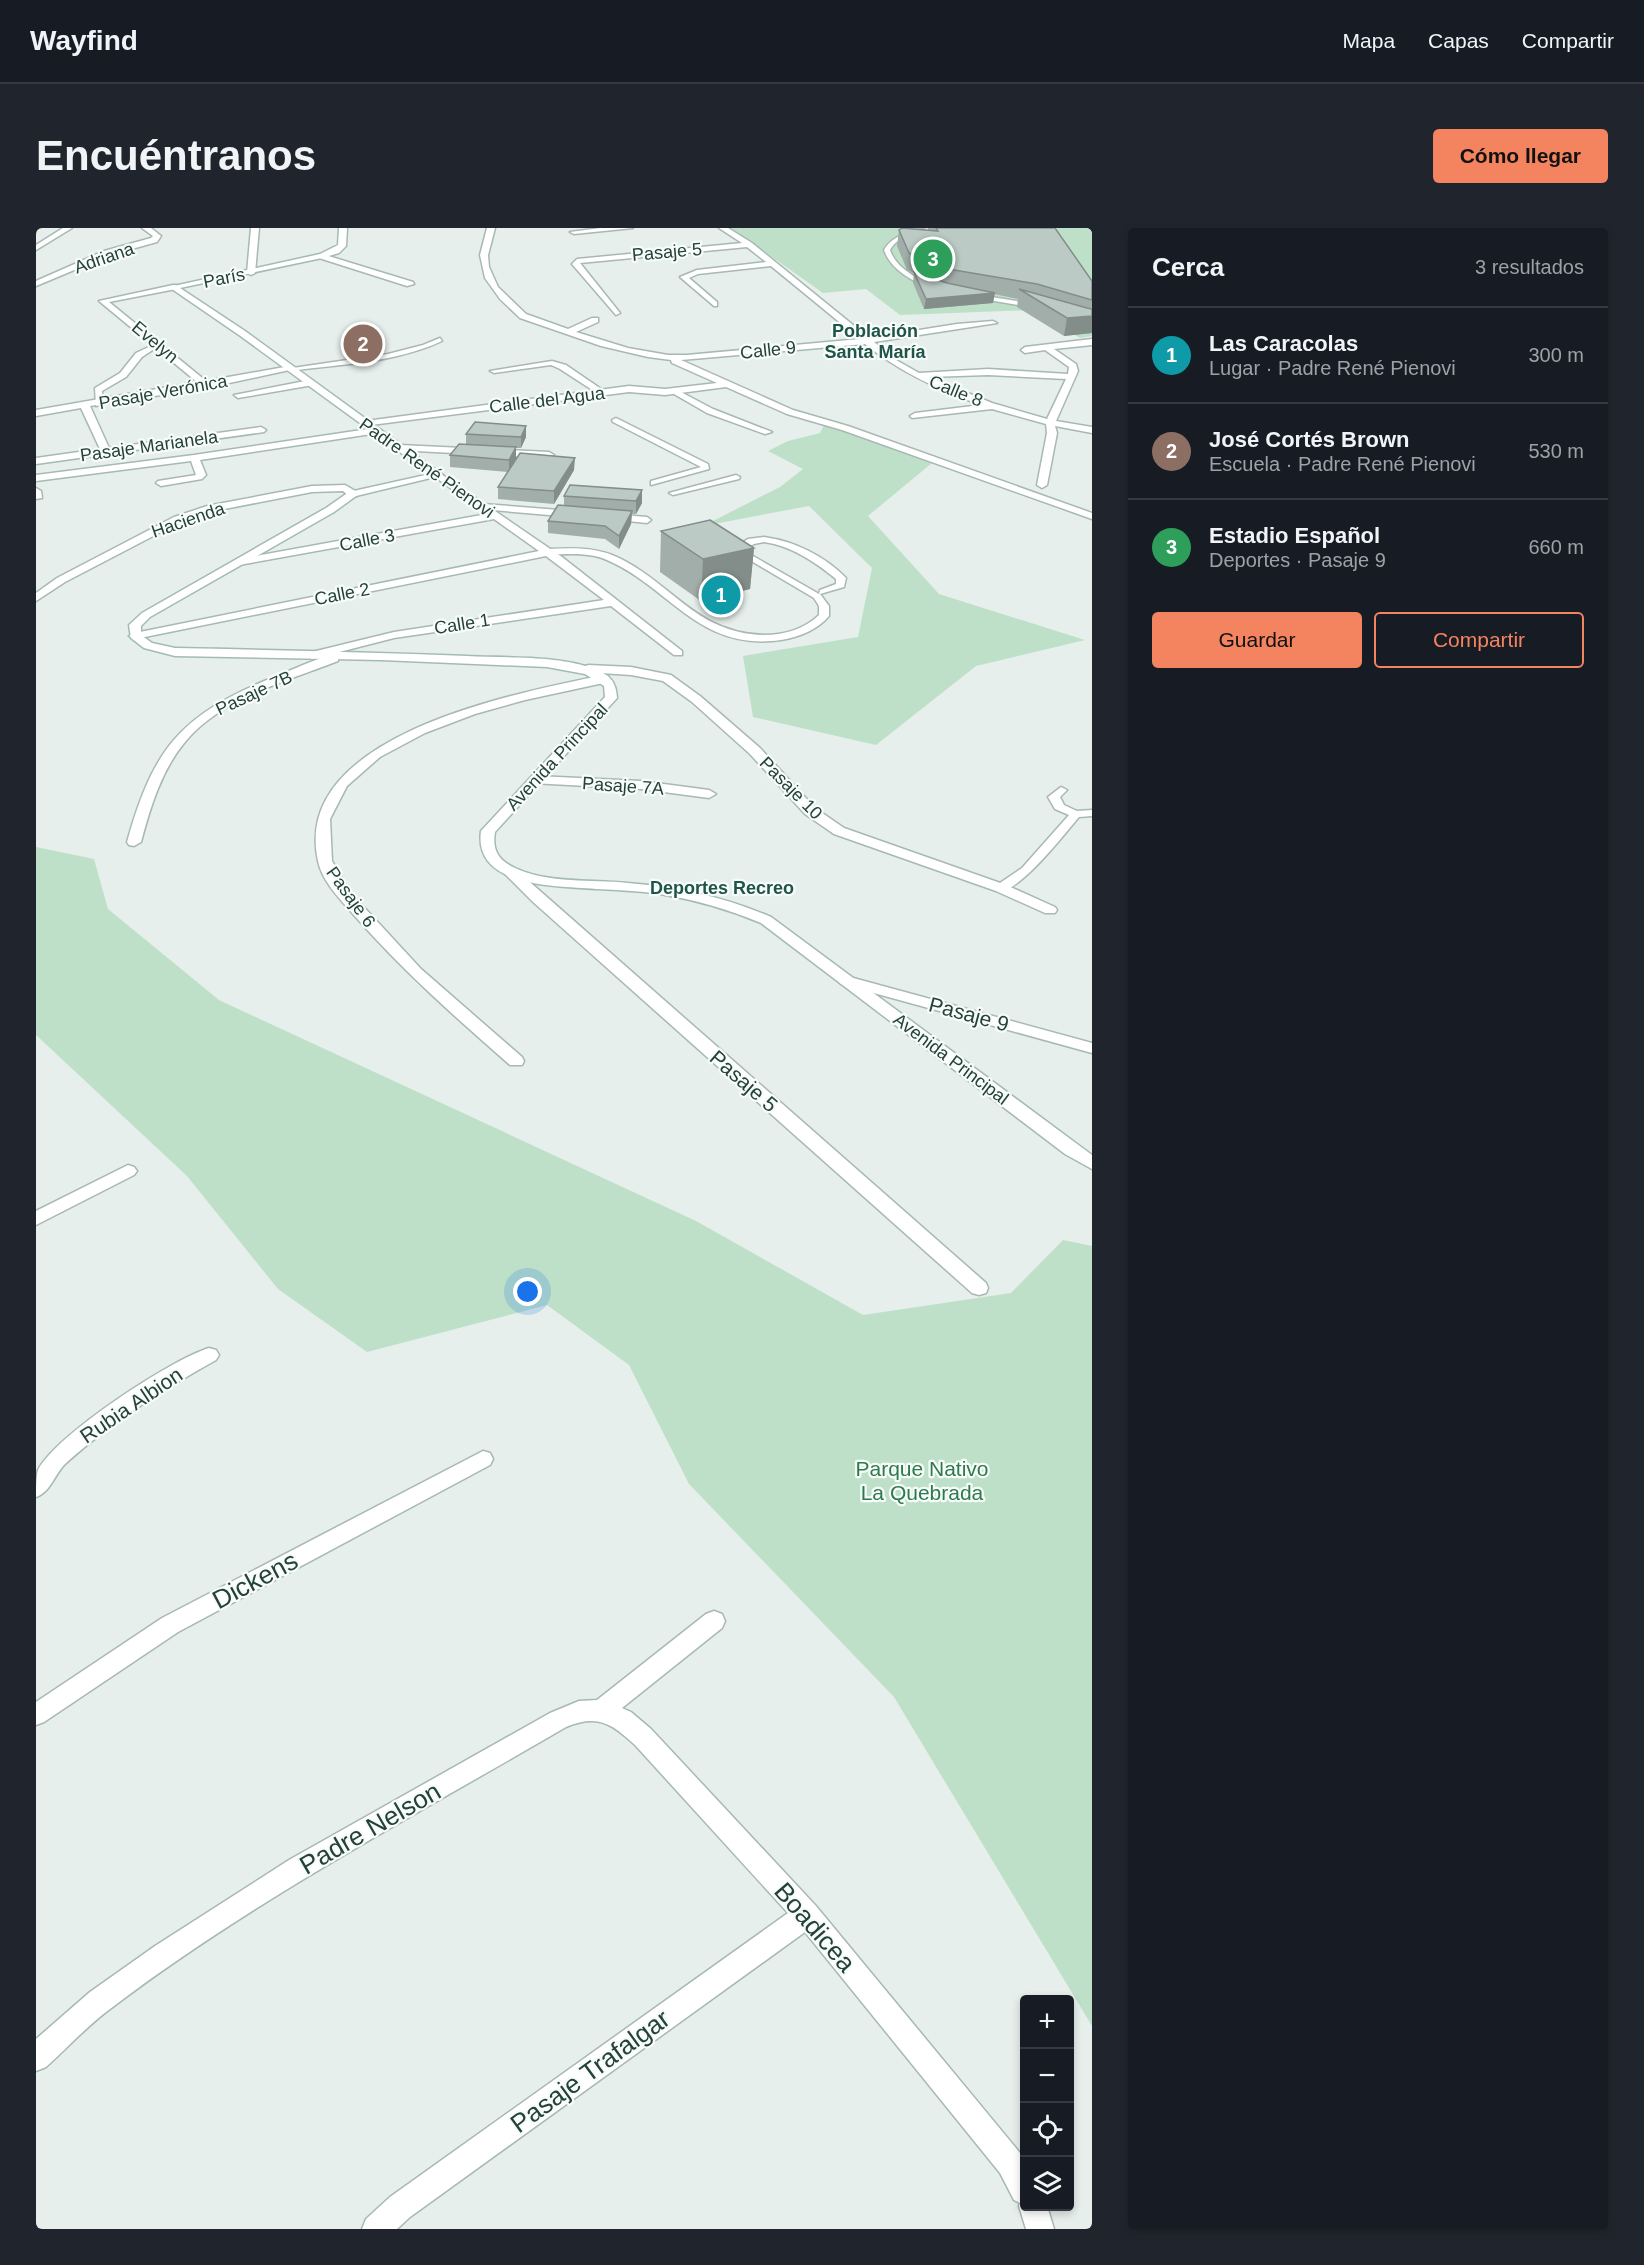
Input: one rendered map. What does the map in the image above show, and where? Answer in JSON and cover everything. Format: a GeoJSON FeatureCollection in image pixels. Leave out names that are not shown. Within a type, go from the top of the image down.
{"type":"FeatureCollection","features":[{"type":"Feature","properties":{"kind":"street"},"geometry":{"type":"LineString","coordinates":[[36,248],[68,228]]}},
{"type":"Feature","properties":{"kind":"street","name":"Adriana"},"geometry":{"type":"LineString","coordinates":[[36,284],[107,253],[154,240],[157,236],[146,228]]}},
{"type":"Feature","properties":{"kind":"street"},"geometry":{"type":"LineString","coordinates":[[251,273],[255,228]]}},
{"type":"Feature","properties":{"kind":"street","name":"París"},"geometry":{"type":"LineString","coordinates":[[103,301],[251,273],[322,256],[342,246],[343,228]]}},
{"type":"Feature","properties":{"kind":"street","name":"Calle 9"},"geometry":{"type":"LineString","coordinates":[[491,228],[485,242],[483,263],[486,275],[508,304],[523,316],[646,356],[670,359],[866,341]]}},
{"type":"Feature","properties":{"kind":"street"},"geometry":{"type":"LineString","coordinates":[[574,232],[628,228]]}},
{"type":"Feature","properties":{"kind":"street","name":"Calle 8"},"geometry":{"type":"LineString","coordinates":[[723,228],[749,245],[893,362],[916,375],[995,406],[1050,423],[1092,430]]}},
{"type":"Feature","properties":{"kind":"street","name":"Pasaje 5"},"geometry":{"type":"LineString","coordinates":[[616,313],[576,264],[585,260],[749,245]]}},
{"type":"Feature","properties":{"kind":"street"},"geometry":{"type":"LineString","coordinates":[[322,256],[410,284]]}},
{"type":"Feature","properties":{"kind":"street"},"geometry":{"type":"LineString","coordinates":[[714,304],[684,277],[697,272],[771,264]]}},
{"type":"Feature","properties":{"kind":"street","name":"Padre René Pienovi"},"geometry":{"type":"LineString","coordinates":[[173,287],[242,333],[375,432],[548,552],[678,653]]}},
{"type":"Feature","properties":{"kind":"street","name":"Evelyn"},"geometry":{"type":"LineString","coordinates":[[103,301],[206,385]]}},
{"type":"Feature","properties":{"kind":"street"},"geometry":{"type":"LineString","coordinates":[[569,332],[596,320]]}},
{"type":"Feature","properties":{"kind":"street"},"geometry":{"type":"LineString","coordinates":[[866,341],[957,326],[993,323]]}},
{"type":"Feature","properties":{"kind":"street"},"geometry":{"type":"LineString","coordinates":[[1025,350],[1092,342]]}},
{"type":"Feature","properties":{"kind":"street"},"geometry":{"type":"LineString","coordinates":[[1042,485],[1052,433],[1050,423],[1074,371],[1073,366],[1047,348]]}},
{"type":"Feature","properties":{"kind":"street","name":"Calle 9"},"geometry":{"type":"LineString","coordinates":[[670,359],[790,412],[845,428],[1092,516]]}},
{"type":"Feature","properties":{"kind":"street","name":"Pasaje Verónica"},"geometry":{"type":"LineString","coordinates":[[36,413],[99,404],[290,369]]}},
{"type":"Feature","properties":{"kind":"street"},"geometry":{"type":"LineString","coordinates":[[916,375],[988,372],[1071,377]]}},
{"type":"Feature","properties":{"kind":"street"},"geometry":{"type":"LineString","coordinates":[[238,395],[310,383]]}},
{"type":"Feature","properties":{"kind":"street","name":"Calle del Agua"},"geometry":{"type":"LineString","coordinates":[[366,424],[634,389],[656,393],[677,392],[729,384]]}},
{"type":"Feature","properties":{"kind":"street"},"geometry":{"type":"LineString","coordinates":[[85,406],[106,451]]}},
{"type":"Feature","properties":{"kind":"street"},"geometry":{"type":"LineString","coordinates":[[915,416],[995,406]]}},
{"type":"Feature","properties":{"kind":"street","name":"Pasaje Marianela"},"geometry":{"type":"LineString","coordinates":[[36,461],[261,430]]}},
{"type":"Feature","properties":{"kind":"street"},"geometry":{"type":"LineString","coordinates":[[36,478],[375,432]]}},
{"type":"Feature","properties":{"kind":"street"},"geometry":{"type":"LineString","coordinates":[[400,448],[549,455]]}},
{"type":"Feature","properties":{"kind":"street"},"geometry":{"type":"LineString","coordinates":[[161,483],[199,477],[201,475],[194,458]]}},
{"type":"Feature","properties":{"kind":"street"},"geometry":{"type":"LineString","coordinates":[[135,636],[135,625],[146,615],[330,510],[353,494],[438,475]]}},
{"type":"Feature","properties":{"kind":"street","name":"Hacienda"},"geometry":{"type":"LineString","coordinates":[[36,598],[60,580],[149,532],[207,509],[331,487],[345,488],[353,494]]}},
{"type":"Feature","properties":{"kind":"street","name":"Calle 3"},"geometry":{"type":"LineString","coordinates":[[239,562],[495,516]]}},
{"type":"Feature","properties":{"kind":"street","name":"Calle 2"},"geometry":{"type":"LineString","coordinates":[[135,636],[548,552]]}},
{"type":"Feature","properties":{"kind":"street","name":"Calle 1"},"geometry":{"type":"LineString","coordinates":[[312,655],[394,635],[614,602]]}},
{"type":"Feature","properties":{"kind":"street","name":"Avenida Principal"},"geometry":{"type":"LineString","coordinates":[[135,636],[148,646],[165,651],[547,663],[579,669],[604,679],[612,691],[607,704],[495,823],[486,840],[486,849],[491,857],[510,872],[541,881],[664,890],[726,902],[766,920],[1092,1163]]}},
{"type":"Feature","properties":{"kind":"street","name":"Pasaje 7B"},"geometry":{"type":"LineString","coordinates":[[134,842],[152,788],[169,757],[189,730],[217,708],[340,655]]}},
{"type":"Feature","properties":{"kind":"street","name":"Pasaje 10"},"geometry":{"type":"LineString","coordinates":[[579,669],[631,671],[667,678],[696,699],[755,751],[810,811],[839,831],[1001,888],[1050,910]]}},
{"type":"Feature","properties":{"kind":"street","name":"Pasaje 6"},"geometry":{"type":"LineString","coordinates":[[516,1061],[442,997],[386,944],[345,896],[326,862],[322,846],[322,829],[333,796],[344,781],[375,754],[394,742],[472,712],[546,691],[604,679]]}},
{"type":"Feature","properties":{"kind":"street","name":"Pasaje 7A"},"geometry":{"type":"LineString","coordinates":[[537,780],[640,785],[709,794]]}},
{"type":"Feature","properties":{"kind":"street","name":"Pasaje 5"},"geometry":{"type":"LineString","coordinates":[[510,872],[979,1288]]}},
{"type":"Feature","properties":{"kind":"street","name":"Pasaje 9"},"geometry":{"type":"LineString","coordinates":[[846,981],[1092,1048]]}},
{"type":"Feature","properties":{"kind":"street"},"geometry":{"type":"LineString","coordinates":[[36,1219],[128,1171]]}},
{"type":"Feature","properties":{"kind":"street","name":"Rubia Albion"},"geometry":{"type":"LineString","coordinates":[[36,1489],[55,1461],[96,1425],[152,1386],[209,1355]]}},
{"type":"Feature","properties":{"kind":"street","name":"Dickens"},"geometry":{"type":"LineString","coordinates":[[36,1715],[170,1625],[483,1459]]}},
{"type":"Feature","properties":{"kind":"street"},"geometry":{"type":"LineString","coordinates":[[602,1710],[714,1621]]}},
{"type":"Feature","properties":{"kind":"street","name":"Boadicea"},"geometry":{"type":"LineString","coordinates":[[602,1710],[623,1719],[643,1737],[807,1915],[1010,2163],[1020,2182]]}},
{"type":"Feature","properties":{"kind":"street","name":"Padre Nelson"},"geometry":{"type":"LineString","coordinates":[[36,2057],[99,2001],[164,1955],[298,1869],[558,1720],[579,1711],[602,1710]]}},
{"type":"Feature","properties":{"kind":"street","name":"Pasaje Trafalgar"},"geometry":{"type":"LineString","coordinates":[[376,2229],[400,2208],[807,1915]]}},
{"type":"Feature","properties":{"kind":"street"},"geometry":{"type":"LineString","coordinates":[[1034,2211],[1040,2229]]}},
{"type":"Feature","properties":{"kind":"lane"},"geometry":{"type":"LineString","coordinates":[[940,288],[910,277],[891,262],[887,249],[892,242],[902,236],[941,228]]}},
{"type":"Feature","properties":{"kind":"lane"},"geometry":{"type":"LineString","coordinates":[[969,296],[1026,304],[1043,309]]}},
{"type":"Feature","properties":{"kind":"lane"},"geometry":{"type":"LineString","coordinates":[[290,369],[374,358],[430,346],[440,340]]}},
{"type":"Feature","properties":{"kind":"lane"},"geometry":{"type":"LineString","coordinates":[[99,404],[98,390],[123,375],[139,355],[157,345]]}},
{"type":"Feature","properties":{"kind":"lane"},"geometry":{"type":"LineString","coordinates":[[485,365],[535,357],[544,358],[563,367],[603,393]]}},
{"type":"Feature","properties":{"kind":"lane"},"geometry":{"type":"LineString","coordinates":[[494,371],[552,363]]}},
{"type":"Feature","properties":{"kind":"lane"},"geometry":{"type":"LineString","coordinates":[[677,392],[710,411],[768,432]]}},
{"type":"Feature","properties":{"kind":"lane"},"geometry":{"type":"LineString","coordinates":[[616,420],[705,466],[705,469],[654,483]]}},
{"type":"Feature","properties":{"kind":"lane"},"geometry":{"type":"LineString","coordinates":[[673,493],[735,477]]}},
{"type":"Feature","properties":{"kind":"lane"},"geometry":{"type":"LineString","coordinates":[[483,507],[588,515]]}},
{"type":"Feature","properties":{"kind":"lane"},"geometry":{"type":"LineString","coordinates":[[600,516],[647,520]]}},
{"type":"Feature","properties":{"kind":"lane"},"geometry":{"type":"LineString","coordinates":[[548,552],[586,552],[615,560],[713,629],[734,636],[754,639],[784,637],[814,627],[824,616],[824,606],[817,596],[741,553],[740,548],[744,545],[766,539],[787,543],[841,578],[842,585],[824,592]]}},
{"type":"Feature","properties":{"kind":"lane"},"geometry":{"type":"LineString","coordinates":[[1061,790],[1054,797],[1059,807],[1076,813],[1092,813]]}},
{"type":"Feature","properties":{"kind":"lane"},"geometry":{"type":"LineString","coordinates":[[1001,888],[1026,870],[1076,813]]}},
{"type":"Feature","properties":{"kind":"green space"},"geometry":{"type":"Polygon","coordinates":[[[731,228],[1092,228],[1092,336],[1080,338],[1033,310],[900,315],[866,289],[823,293],[731,228]]]}},
{"type":"Feature","properties":{"kind":"green space"},"geometry":{"type":"Polygon","coordinates":[[[825,423],[932,463],[868,516],[939,594],[1085,640],[976,666],[876,745],[753,717],[743,656],[858,637],[872,568],[809,506],[703,526],[780,487],[803,469],[768,451],[788,441],[820,433],[825,423]]]}},
{"type":"Feature","properties":{"kind":"green space","name":"Parque Nativo La Quebrada"},"geometry":{"type":"Polygon","coordinates":[[[36,847],[94,859],[108,909],[219,1000],[696,1221],[863,1315],[1011,1293],[1063,1240],[1092,1246],[1092,2026],[894,1697],[689,1484],[629,1365],[547,1305],[367,1352],[278,1289],[187,1176],[36,1035],[36,847]]]}},
{"type":"Feature","properties":{"kind":"building"},"geometry":{"type":"Polygon","coordinates":[[[902,228],[938,231],[936,228],[1055,228],[1092,281],[1092,300],[1037,284],[954,270],[931,263],[909,253],[899,230],[902,228]]]}},
{"type":"Feature","properties":{"kind":"building"},"geometry":{"type":"Polygon","coordinates":[[[914,272],[947,283],[995,293],[926,299],[914,272]]]}},
{"type":"Feature","properties":{"kind":"building"},"geometry":{"type":"Polygon","coordinates":[[[1019,289],[1092,309],[1092,316],[1067,318],[1019,289]]]}},
{"type":"Feature","properties":{"kind":"building"},"geometry":{"type":"Polygon","coordinates":[[[475,422],[526,426],[521,437],[466,434],[475,422]]]}},
{"type":"Feature","properties":{"kind":"building"},"geometry":{"type":"Polygon","coordinates":[[[459,444],[516,447],[509,460],[450,455],[459,444]]]}},
{"type":"Feature","properties":{"kind":"building"},"geometry":{"type":"Polygon","coordinates":[[[520,453],[575,458],[554,491],[498,487],[520,453]]]}},
{"type":"Feature","properties":{"kind":"building"},"geometry":{"type":"Polygon","coordinates":[[[570,485],[642,490],[636,501],[564,496],[570,485]]]}},
{"type":"Feature","properties":{"kind":"building"},"geometry":{"type":"Polygon","coordinates":[[[558,505],[632,511],[619,536],[605,526],[548,521],[558,505]]]}},
{"type":"Feature","properties":{"kind":"building"},"geometry":{"type":"Polygon","coordinates":[[[710,520],[754,548],[703,559],[661,531],[710,520]]]}},
{"type":"Feature","properties":{"kind":"place","name":"Estadio Español"},"geometry":{"type":"Point","coordinates":[933,259]}},
{"type":"Feature","properties":{"kind":"place","name":"José Cortés Brown"},"geometry":{"type":"Point","coordinates":[363,344]}},
{"type":"Feature","properties":{"kind":"place","name":"Las Caracolas"},"geometry":{"type":"Point","coordinates":[721,595]}},
{"type":"Feature","properties":{"kind":"district","name":"Población Santa María"},"geometry":{"type":"Point","coordinates":[875,341]}},
{"type":"Feature","properties":{"kind":"district","name":"Deportes Recreo"},"geometry":{"type":"Point","coordinates":[722,888]}}]}
